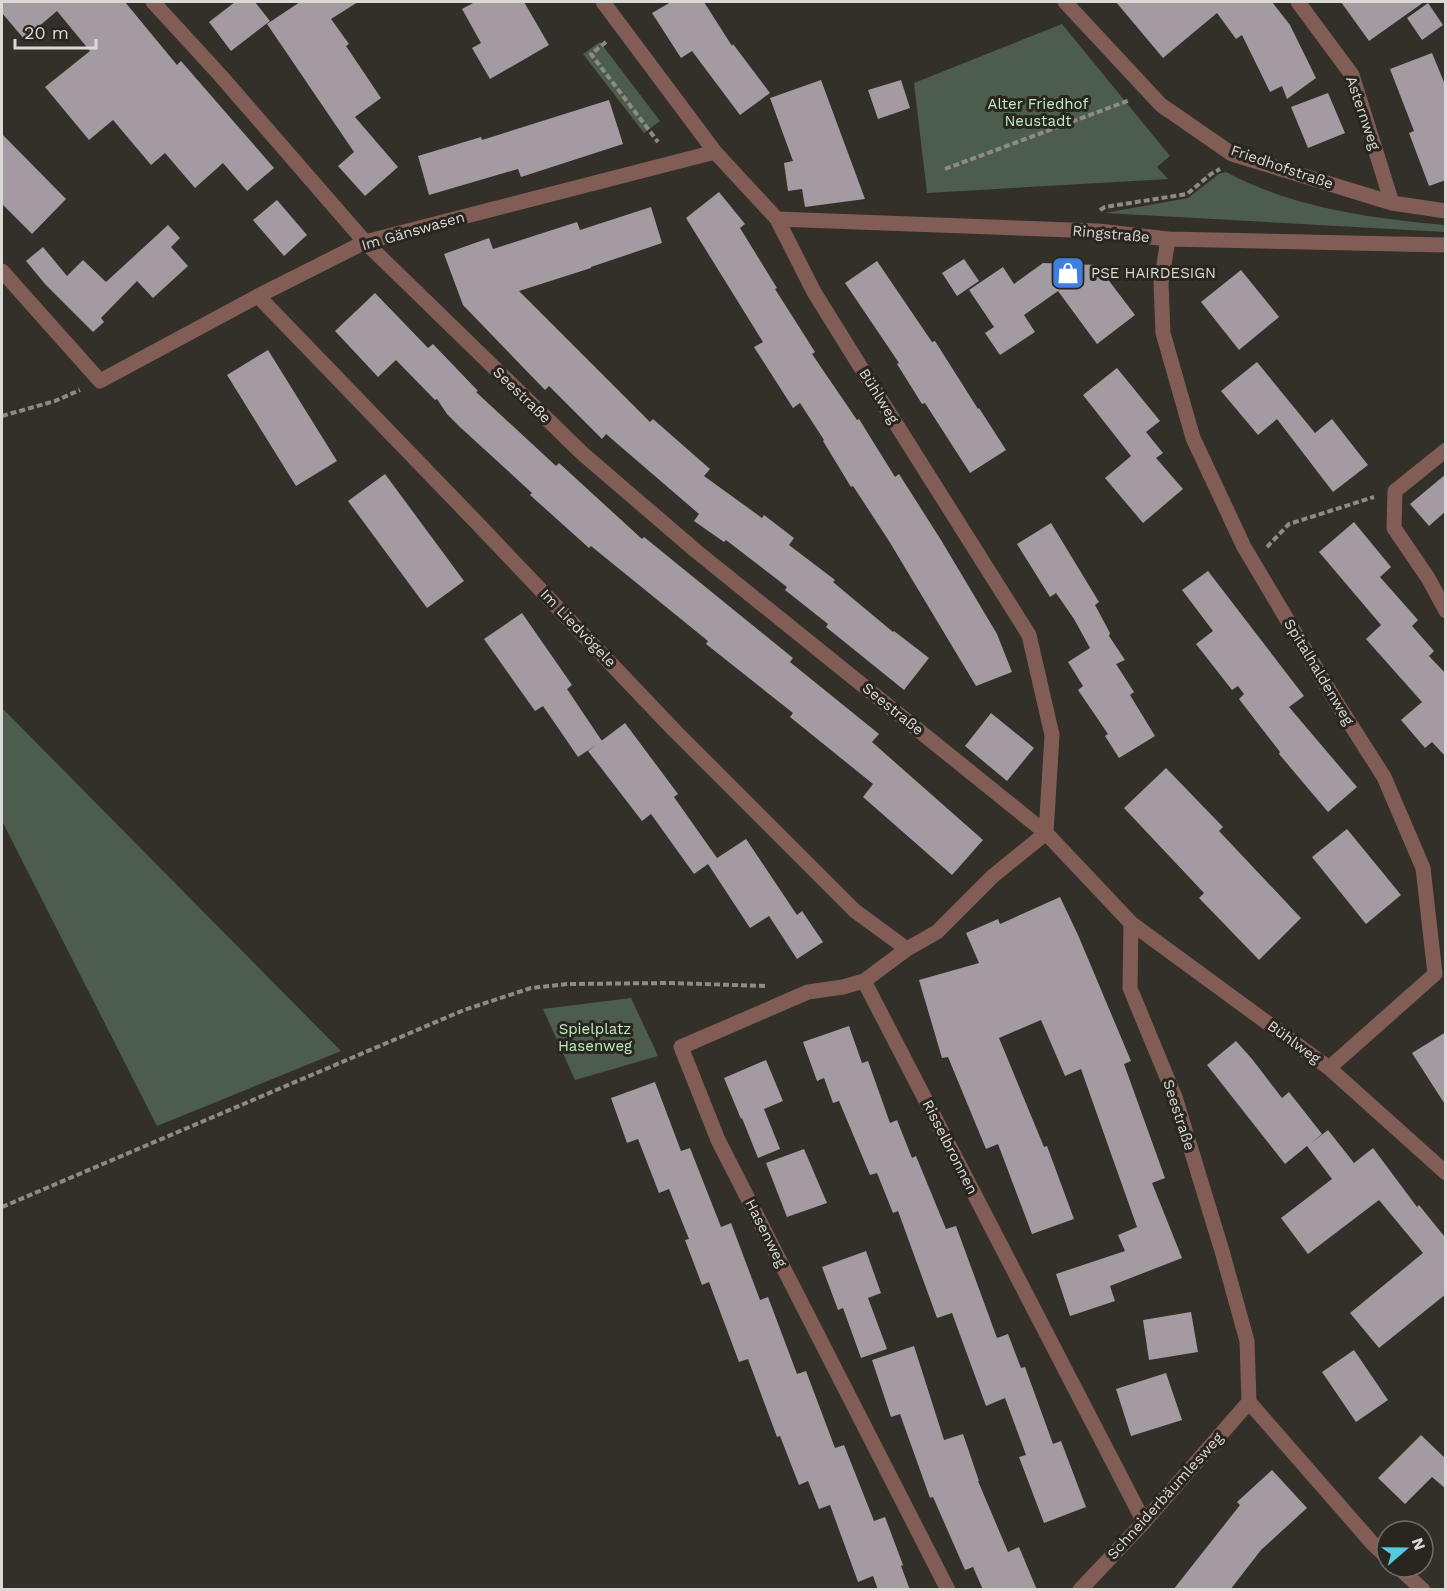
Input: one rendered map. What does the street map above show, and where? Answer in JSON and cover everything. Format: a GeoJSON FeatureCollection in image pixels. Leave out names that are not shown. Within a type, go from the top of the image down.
{"type":"FeatureCollection","features":[{"type":"Feature","properties":{"kind":"street","name":"Seestraße"},"geometry":{"type":"LineString","coordinates":[[153,2],[220,75],[365,242],[583,454],[696,551],[1046,833],[1131,923],[1130,988],[1175,1097],[1222,1251],[1247,1341],[1249,1402]]}},
{"type":"Feature","properties":{"kind":"street","name":"Bühlweg"},"geometry":{"type":"LineString","coordinates":[[603,2],[715,152],[777,219],[814,292],[1029,634],[1052,735],[1046,833]]}},
{"type":"Feature","properties":{"kind":"street","name":"Friedhofstraße"},"geometry":{"type":"LineString","coordinates":[[1065,2],[1161,105],[1232,153],[1392,203],[1446,211]]}},
{"type":"Feature","properties":{"kind":"street","name":"Asternweg"},"geometry":{"type":"LineString","coordinates":[[1298,2],[1352,75],[1392,203]]}},
{"type":"Feature","properties":{"kind":"street","name":"Im Gänswasen"},"geometry":{"type":"LineString","coordinates":[[100,381],[258,296],[365,242],[715,152]]}},
{"type":"Feature","properties":{"kind":"street","name":"Ringstraße"},"geometry":{"type":"LineString","coordinates":[[777,219],[1098,231],[1168,239],[1446,245]]}},
{"type":"Feature","properties":{"kind":"street","name":"Spitalhaldenweg"},"geometry":{"type":"LineString","coordinates":[[1168,239],[1161,283],[1163,333],[1193,438],[1244,547],[1335,700],[1384,777],[1423,868],[1435,974],[1329,1068]]}},
{"type":"Feature","properties":{"kind":"street"},"geometry":{"type":"LineString","coordinates":[[2,271],[100,381]]}},
{"type":"Feature","properties":{"kind":"street","name":"Im Liedvögele"},"geometry":{"type":"LineString","coordinates":[[258,296],[684,740],[855,911],[907,950]]}},
{"type":"Feature","properties":{"kind":"street"},"geometry":{"type":"LineString","coordinates":[[1446,450],[1395,491],[1394,528],[1428,578],[1446,611]]}},
{"type":"Feature","properties":{"kind":"street"},"geometry":{"type":"LineString","coordinates":[[864,981],[937,932],[993,876],[1046,833]]}},
{"type":"Feature","properties":{"kind":"street","name":"Bühlweg"},"geometry":{"type":"LineString","coordinates":[[1131,923],[1329,1068],[1446,1173]]}},
{"type":"Feature","properties":{"kind":"street","name":"Risselbronnen"},"geometry":{"type":"LineString","coordinates":[[864,981],[1144,1522]]}},
{"type":"Feature","properties":{"kind":"street","name":"Hasenweg"},"geometry":{"type":"LineString","coordinates":[[864,981],[843,987],[808,992],[681,1047],[718,1140],[948,1590]]}},
{"type":"Feature","properties":{"kind":"street"},"geometry":{"type":"LineString","coordinates":[[1249,1402],[1375,1547]]}},
{"type":"Feature","properties":{"kind":"street","name":"Schneiderbäumlesweg"},"geometry":{"type":"LineString","coordinates":[[1080,1590],[1144,1522],[1249,1402]]}},
{"type":"Feature","properties":{"kind":"street"},"geometry":{"type":"LineString","coordinates":[[1411,1579],[1423,1590]]}},
{"type":"Feature","properties":{"kind":"path"},"geometry":{"type":"LineString","coordinates":[[606,42],[591,54],[658,142]]}},
{"type":"Feature","properties":{"kind":"path"},"geometry":{"type":"LineString","coordinates":[[945,169],[1132,99]]}},
{"type":"Feature","properties":{"kind":"path"},"geometry":{"type":"LineString","coordinates":[[1099,210],[1105,207],[1187,194],[1211,174],[1226,166]]}},
{"type":"Feature","properties":{"kind":"path"},"geometry":{"type":"LineString","coordinates":[[2,416],[55,401],[100,381]]}},
{"type":"Feature","properties":{"kind":"path"},"geometry":{"type":"LineString","coordinates":[[1265,549],[1289,524],[1395,491]]}},
{"type":"Feature","properties":{"kind":"path"},"geometry":{"type":"LineString","coordinates":[[2,1207],[464,1010],[531,988],[567,984],[647,983],[769,986]]}},
{"type":"Feature","properties":{"kind":"green space","name":"Alter Friedhof Neustadt"},"geometry":{"type":"Polygon","coordinates":[[[1062,24],[1170,156],[1157,167],[1168,179],[927,193],[914,83],[1062,24]]]}},
{"type":"Feature","properties":{"kind":"green space"},"geometry":{"type":"Polygon","coordinates":[[[600,42],[660,121],[644,133],[583,54],[600,42]]]}},
{"type":"Feature","properties":{"kind":"green space"},"geometry":{"type":"Polygon","coordinates":[[[1226,172],[1305,203],[1361,215],[1445,225],[1445,232],[1105,213],[1188,198],[1219,174],[1226,172]]]}},
{"type":"Feature","properties":{"kind":"green space"},"geometry":{"type":"Polygon","coordinates":[[[2,708],[341,1051],[157,1126],[2,821],[2,708]]]}},
{"type":"Feature","properties":{"kind":"green space","name":"Spielplatz Hasenweg"},"geometry":{"type":"Polygon","coordinates":[[[631,998],[658,1056],[575,1080],[543,1009],[631,998]]]}},
{"type":"Feature","properties":{"kind":"building"},"geometry":{"type":"Polygon","coordinates":[[[2,2],[125,2],[177,65],[181,61],[274,168],[247,191],[223,163],[195,188],[165,153],[151,165],[113,120],[89,140],[45,87],[90,51],[57,11],[24,39],[2,13],[2,2]]]}},
{"type":"Feature","properties":{"kind":"building"},"geometry":{"type":"Polygon","coordinates":[[[235,2],[255,2],[270,21],[231,51],[209,22],[235,2]]]}},
{"type":"Feature","properties":{"kind":"building"},"geometry":{"type":"Polygon","coordinates":[[[300,2],[358,2],[331,19],[349,44],[346,46],[381,98],[355,117],[398,167],[365,196],[338,166],[354,152],[267,24],[300,2]]]}},
{"type":"Feature","properties":{"kind":"building"},"geometry":{"type":"Polygon","coordinates":[[[475,2],[524,2],[549,45],[490,79],[472,48],[481,43],[462,9],[475,2]]]}},
{"type":"Feature","properties":{"kind":"building"},"geometry":{"type":"Polygon","coordinates":[[[671,2],[704,2],[732,46],[733,44],[770,93],[740,115],[692,51],[681,58],[652,13],[671,2]]]}},
{"type":"Feature","properties":{"kind":"building"},"geometry":{"type":"Polygon","coordinates":[[[1116,2],[1272,2],[1290,25],[1316,78],[1287,99],[1282,86],[1270,92],[1242,35],[1236,39],[1217,13],[1163,58],[1116,2]]]}},
{"type":"Feature","properties":{"kind":"building"},"geometry":{"type":"Polygon","coordinates":[[[1341,2],[1424,2],[1369,41],[1341,2]]]}},
{"type":"Feature","properties":{"kind":"building"},"geometry":{"type":"Polygon","coordinates":[[[1428,3],[1443,25],[1422,40],[1407,18],[1428,3]]]}},
{"type":"Feature","properties":{"kind":"building"},"geometry":{"type":"Polygon","coordinates":[[[1432,53],[1446,87],[1446,180],[1429,186],[1409,133],[1414,131],[1390,69],[1432,53]]]}},
{"type":"Feature","properties":{"kind":"building"},"geometry":{"type":"Polygon","coordinates":[[[821,80],[865,199],[805,207],[802,189],[788,191],[784,163],[793,161],[770,98],[821,80]]]}},
{"type":"Feature","properties":{"kind":"building"},"geometry":{"type":"Polygon","coordinates":[[[901,80],[910,108],[878,119],[868,90],[901,80]]]}},
{"type":"Feature","properties":{"kind":"building"},"geometry":{"type":"Polygon","coordinates":[[[1328,93],[1345,133],[1308,148],[1291,107],[1328,93]]]}},
{"type":"Feature","properties":{"kind":"building"},"geometry":{"type":"Polygon","coordinates":[[[609,100],[623,144],[521,177],[518,169],[429,195],[418,156],[481,137],[482,140],[609,100]]]}},
{"type":"Feature","properties":{"kind":"building"},"geometry":{"type":"Polygon","coordinates":[[[2,134],[66,199],[32,234],[2,204],[2,134]]]}},
{"type":"Feature","properties":{"kind":"building"},"geometry":{"type":"Polygon","coordinates":[[[719,192],[745,224],[740,228],[815,352],[812,354],[857,420],[859,419],[895,477],[899,474],[941,540],[997,634],[1012,672],[976,686],[889,541],[853,486],[851,487],[800,403],[793,408],[754,347],[763,342],[686,218],[719,192]]]}},
{"type":"Feature","properties":{"kind":"building"},"geometry":{"type":"Polygon","coordinates":[[[277,200],[307,235],[284,256],[253,220],[277,200]]]}},
{"type":"Feature","properties":{"kind":"building"},"geometry":{"type":"Polygon","coordinates":[[[651,207],[662,243],[519,291],[650,422],[653,419],[710,469],[704,476],[762,518],[764,515],[794,538],[789,545],[835,580],[833,582],[893,632],[929,658],[904,690],[826,627],[828,624],[785,590],[787,587],[726,540],[724,542],[694,521],[699,514],[606,434],[602,439],[549,386],[545,390],[463,305],[444,254],[489,238],[493,249],[577,222],[580,230],[651,207]]]}},
{"type":"Feature","properties":{"kind":"building"},"geometry":{"type":"Polygon","coordinates":[[[168,225],[180,238],[171,247],[188,266],[153,298],[137,281],[101,318],[104,322],[93,332],[45,284],[26,261],[43,247],[67,276],[83,260],[106,282],[168,225]]]}},
{"type":"Feature","properties":{"kind":"building"},"geometry":{"type":"Polygon","coordinates":[[[964,259],[979,281],[957,296],[942,273],[964,259]]]}},
{"type":"Feature","properties":{"kind":"building"},"geometry":{"type":"Polygon","coordinates":[[[877,261],[932,342],[935,341],[1006,450],[970,473],[925,403],[922,404],[897,364],[899,363],[845,283],[877,261]]]}},
{"type":"Feature","properties":{"kind":"building"},"geometry":{"type":"Polygon","coordinates":[[[1043,263],[1097,265],[1135,315],[1097,344],[1058,291],[1024,315],[1035,332],[1000,355],[985,333],[994,327],[969,290],[1003,267],[1014,284],[1043,263]]]}},
{"type":"Feature","properties":{"kind":"building"},"geometry":{"type":"Polygon","coordinates":[[[1241,270],[1279,317],[1239,350],[1201,302],[1241,270]]]}},
{"type":"Feature","properties":{"kind":"building"},"geometry":{"type":"Polygon","coordinates":[[[375,293],[428,348],[433,344],[478,391],[476,392],[556,466],[559,463],[642,539],[644,537],[793,658],[790,662],[879,734],[872,742],[983,840],[952,875],[863,797],[873,784],[790,717],[793,713],[706,644],[708,641],[591,546],[589,548],[461,428],[447,414],[437,399],[435,400],[396,360],[378,377],[335,331],[375,293]]]}},
{"type":"Feature","properties":{"kind":"building"},"geometry":{"type":"Polygon","coordinates":[[[268,350],[337,461],[296,486],[227,375],[268,350]]]}},
{"type":"Feature","properties":{"kind":"building"},"geometry":{"type":"Polygon","coordinates":[[[1257,362],[1315,433],[1332,419],[1368,465],[1333,492],[1277,419],[1258,435],[1221,391],[1257,362]]]}},
{"type":"Feature","properties":{"kind":"building"},"geometry":{"type":"Polygon","coordinates":[[[1117,368],[1160,421],[1146,432],[1163,453],[1156,458],[1183,489],[1143,523],[1105,478],[1131,456],[1083,395],[1117,368]]]}},
{"type":"Feature","properties":{"kind":"building"},"geometry":{"type":"Polygon","coordinates":[[[385,474],[464,581],[427,608],[348,501],[385,474]]]}},
{"type":"Feature","properties":{"kind":"building"},"geometry":{"type":"Polygon","coordinates":[[[1446,474],[1446,511],[1429,526],[1410,504],[1446,474]]]}},
{"type":"Feature","properties":{"kind":"building"},"geometry":{"type":"Polygon","coordinates":[[[1354,522],[1391,567],[1380,577],[1418,620],[1412,626],[1434,651],[1429,656],[1446,674],[1446,757],[1432,742],[1425,748],[1401,720],[1422,702],[1366,639],[1381,625],[1319,552],[1354,522]]]}},
{"type":"Feature","properties":{"kind":"building"},"geometry":{"type":"Polygon","coordinates":[[[1051,523],[1099,602],[1095,605],[1110,633],[1109,636],[1125,660],[1116,664],[1134,692],[1130,695],[1155,736],[1119,758],[1105,736],[1108,734],[1078,690],[1083,686],[1068,662],[1090,648],[1056,593],[1050,597],[1017,544],[1051,523]]]}},
{"type":"Feature","properties":{"kind":"building"},"geometry":{"type":"Polygon","coordinates":[[[1208,571],[1304,696],[1289,707],[1357,787],[1328,812],[1279,754],[1280,752],[1239,699],[1244,694],[1238,686],[1232,690],[1196,644],[1213,631],[1182,590],[1208,571]]]}},
{"type":"Feature","properties":{"kind":"building"},"geometry":{"type":"Polygon","coordinates":[[[522,613],[572,685],[567,689],[602,741],[578,757],[543,706],[535,711],[484,639],[522,613]]]}},
{"type":"Feature","properties":{"kind":"building"},"geometry":{"type":"Polygon","coordinates":[[[991,713],[1034,748],[1007,781],[965,746],[991,713]]]}},
{"type":"Feature","properties":{"kind":"building"},"geometry":{"type":"Polygon","coordinates":[[[625,723],[678,794],[674,797],[717,858],[694,874],[651,814],[642,821],[588,751],[625,723]]]}},
{"type":"Feature","properties":{"kind":"building"},"geometry":{"type":"Polygon","coordinates":[[[1166,768],[1223,827],[1219,831],[1301,918],[1259,960],[1199,898],[1204,893],[1124,808],[1166,768]]]}},
{"type":"Feature","properties":{"kind":"building"},"geometry":{"type":"Polygon","coordinates":[[[1347,829],[1401,895],[1366,924],[1312,857],[1347,829]]]}},
{"type":"Feature","properties":{"kind":"building"},"geometry":{"type":"Polygon","coordinates":[[[746,839],[797,915],[802,911],[823,942],[797,959],[769,916],[750,928],[708,864],[746,839]]]}},
{"type":"Feature","properties":{"kind":"building"},"geometry":{"type":"Polygon","coordinates":[[[1060,897],[1131,1061],[1124,1064],[1165,1178],[1152,1183],[1182,1258],[1110,1286],[1115,1301],[1070,1316],[1056,1274],[1125,1251],[1118,1235],[1137,1227],[1081,1069],[1065,1076],[1041,1020],[999,1038],[1044,1147],[1047,1146],[1074,1219],[1032,1234],[998,1144],[986,1149],[948,1057],[942,1058],[919,980],[979,963],[966,933],[998,919],[1000,924],[1060,897]]]}},
{"type":"Feature","properties":{"kind":"building"},"geometry":{"type":"Polygon","coordinates":[[[849,1026],[862,1063],[868,1061],[890,1123],[897,1120],[912,1158],[916,1156],[946,1229],[956,1226],[997,1338],[1008,1334],[1021,1368],[1025,1367],[1053,1444],[1061,1441],[1086,1507],[1044,1523],[1019,1457],[1026,1455],[1005,1398],[986,1406],[952,1313],[937,1318],[898,1211],[893,1213],[877,1173],[870,1175],[839,1101],[833,1103],[824,1078],[817,1081],[803,1042],[849,1026]]]}},
{"type":"Feature","properties":{"kind":"building"},"geometry":{"type":"Polygon","coordinates":[[[1446,1032],[1446,1106],[1412,1053],[1446,1032]]]}},
{"type":"Feature","properties":{"kind":"building"},"geometry":{"type":"Polygon","coordinates":[[[1236,1041],[1282,1098],[1289,1092],[1322,1134],[1310,1144],[1328,1130],[1354,1163],[1373,1148],[1417,1207],[1419,1205],[1444,1236],[1446,1235],[1446,1294],[1379,1348],[1350,1313],[1423,1253],[1379,1200],[1308,1254],[1281,1218],[1332,1179],[1307,1146],[1285,1164],[1207,1065],[1236,1041]]]}},
{"type":"Feature","properties":{"kind":"building"},"geometry":{"type":"Polygon","coordinates":[[[766,1060],[783,1101],[764,1109],[780,1149],[758,1158],[724,1078],[766,1060]]]}},
{"type":"Feature","properties":{"kind":"building"},"geometry":{"type":"Polygon","coordinates":[[[655,1082],[681,1151],[690,1148],[721,1227],[731,1223],[760,1300],[768,1297],[797,1374],[806,1371],[835,1448],[844,1445],[874,1521],[885,1517],[910,1590],[878,1590],[873,1576],[858,1582],[830,1505],[819,1509],[808,1481],[799,1485],[780,1436],[777,1437],[748,1359],[739,1362],[709,1282],[702,1285],[685,1240],[689,1239],[669,1189],[659,1193],[638,1139],[627,1143],[611,1098],[655,1082]]]}},
{"type":"Feature","properties":{"kind":"building"},"geometry":{"type":"Polygon","coordinates":[[[804,1149],[827,1203],[787,1217],[766,1163],[804,1149]]]}},
{"type":"Feature","properties":{"kind":"building"},"geometry":{"type":"Polygon","coordinates":[[[866,1251],[881,1293],[868,1298],[887,1349],[861,1358],[843,1308],[838,1310],[822,1267],[866,1251]]]}},
{"type":"Feature","properties":{"kind":"building"},"geometry":{"type":"Polygon","coordinates":[[[1191,1312],[1198,1352],[1149,1360],[1143,1320],[1191,1312]]]}},
{"type":"Feature","properties":{"kind":"building"},"geometry":{"type":"Polygon","coordinates":[[[914,1346],[944,1440],[963,1434],[978,1481],[1008,1552],[1019,1547],[1037,1590],[983,1590],[973,1567],[965,1570],[933,1497],[930,1498],[900,1414],[891,1417],[872,1360],[914,1346]]]}},
{"type":"Feature","properties":{"kind":"building"},"geometry":{"type":"Polygon","coordinates":[[[1354,1350],[1388,1400],[1356,1422],[1322,1372],[1354,1350]]]}},
{"type":"Feature","properties":{"kind":"building"},"geometry":{"type":"Polygon","coordinates":[[[1166,1373],[1182,1420],[1131,1436],[1116,1389],[1166,1373]]]}},
{"type":"Feature","properties":{"kind":"building"},"geometry":{"type":"Polygon","coordinates":[[[1421,1435],[1446,1459],[1446,1489],[1432,1477],[1405,1504],[1378,1478],[1421,1435]]]}},
{"type":"Feature","properties":{"kind":"building"},"geometry":{"type":"Polygon","coordinates":[[[1272,1470],[1307,1508],[1261,1550],[1230,1590],[1173,1590],[1240,1505],[1237,1502],[1272,1470]]]}},
{"type":"Feature","properties":{"kind":"place","name":"PSE HAIRDESIGN"},"geometry":{"type":"Point","coordinates":[1068,273]}}]}
